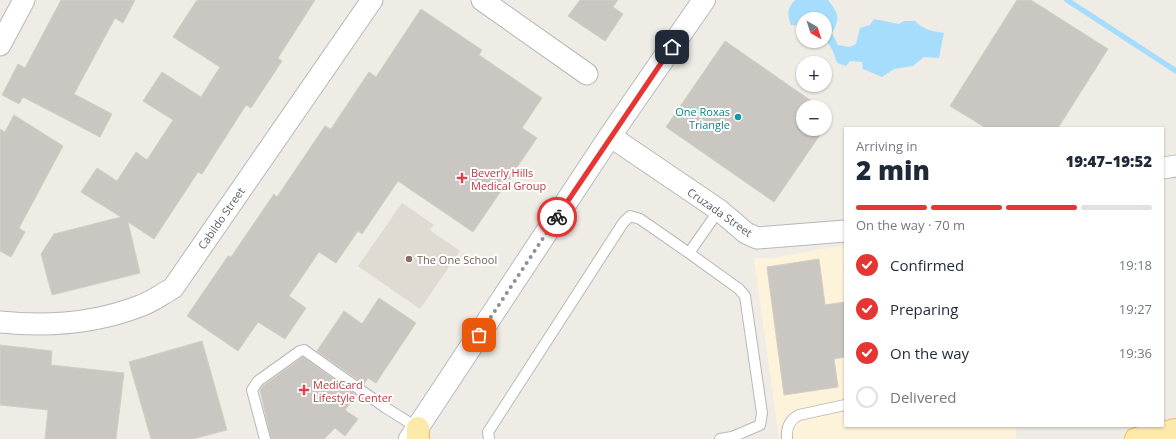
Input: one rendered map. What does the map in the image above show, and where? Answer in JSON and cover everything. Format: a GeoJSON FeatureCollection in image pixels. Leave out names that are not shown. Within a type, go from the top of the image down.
{"type":"FeatureCollection","features":[{"type":"Feature","properties":{"kind":"main road"},"geometry":{"type":"LineString","coordinates":[[415,435],[610,136],[704,0]]}},
{"type":"Feature","properties":{"kind":"main road"},"geometry":{"type":"LineString","coordinates":[[1136,439],[1176,430]]}},
{"type":"Feature","properties":{"kind":"street"},"geometry":{"type":"LineString","coordinates":[[0,45],[24,0]]}},
{"type":"Feature","properties":{"kind":"street","name":"Cabildo Street"},"geometry":{"type":"LineString","coordinates":[[0,322],[20,324],[72,323],[112,315],[141,306],[173,288],[372,0]]}},
{"type":"Feature","properties":{"kind":"street"},"geometry":{"type":"LineString","coordinates":[[482,0],[587,74]]}},
{"type":"Feature","properties":{"kind":"street","name":"Cruzada Street"},"geometry":{"type":"LineString","coordinates":[[610,136],[719,210],[746,233],[757,238],[844,231]]}},
{"type":"Feature","properties":{"kind":"street"},"geometry":{"type":"LineString","coordinates":[[1164,168],[1176,166]]}},
{"type":"Feature","properties":{"kind":"lane"},"geometry":{"type":"LineString","coordinates":[[689,252],[719,210]]}},
{"type":"Feature","properties":{"kind":"lane"},"geometry":{"type":"LineString","coordinates":[[489,439],[488,432],[615,234],[630,216],[640,219],[689,252],[740,289],[745,296],[762,414],[760,425],[732,437],[720,439]]}},
{"type":"Feature","properties":{"kind":"lane"},"geometry":{"type":"LineString","coordinates":[[265,439],[252,390],[258,381],[300,351],[304,350],[386,408],[415,435]]}},
{"type":"Feature","properties":{"kind":"lane"},"geometry":{"type":"LineString","coordinates":[[787,439],[787,427],[793,418],[799,415],[844,405]]}},
{"type":"Feature","properties":{"kind":"shaded area","name":"The One School"},"geometry":{"type":"Polygon","coordinates":[[[402,203],[434,225],[430,230],[460,251],[420,309],[358,266],[402,203]]]}},
{"type":"Feature","properties":{"kind":"shaded area"},"geometry":{"type":"Polygon","coordinates":[[[844,245],[844,427],[1015,427],[1017,439],[779,439],[754,258],[773,258],[844,245]]]}},
{"type":"Feature","properties":{"kind":"water"},"geometry":{"type":"Polygon","coordinates":[[[795,0],[828,0],[837,16],[835,28],[832,33],[832,12],[796,12],[796,25],[791,25],[788,12],[790,6],[795,0]]]}},
{"type":"Feature","properties":{"kind":"water"},"geometry":{"type":"Polygon","coordinates":[[[874,19],[899,24],[904,21],[915,21],[932,31],[944,33],[939,58],[924,57],[913,66],[894,69],[882,77],[863,69],[862,62],[850,61],[846,66],[837,63],[831,48],[832,33],[838,45],[850,47],[856,44],[860,28],[870,25],[874,19]]]}},
{"type":"Feature","properties":{"kind":"building"},"geometry":{"type":"Polygon","coordinates":[[[61,0],[135,0],[123,23],[115,18],[74,94],[112,114],[100,137],[23,97],[19,104],[2,95],[18,64],[25,68],[61,0]]]}},
{"type":"Feature","properties":{"kind":"building"},"geometry":{"type":"Polygon","coordinates":[[[197,0],[315,0],[278,58],[282,61],[251,108],[246,105],[202,174],[198,172],[154,239],[128,222],[140,273],[52,295],[41,254],[54,234],[121,217],[81,192],[97,168],[117,181],[136,152],[147,160],[173,120],[143,101],[162,72],[201,97],[220,67],[173,37],[197,0]]]}},
{"type":"Feature","properties":{"kind":"building"},"geometry":{"type":"Polygon","coordinates":[[[580,0],[618,0],[613,7],[623,14],[605,41],[568,16],[580,0]]]}},
{"type":"Feature","properties":{"kind":"building"},"geometry":{"type":"Polygon","coordinates":[[[1017,0],[1031,0],[1108,49],[1059,127],[984,127],[950,106],[1017,0]]]}},
{"type":"Feature","properties":{"kind":"building"},"geometry":{"type":"Polygon","coordinates":[[[421,9],[482,50],[479,55],[542,98],[522,128],[537,138],[473,232],[398,181],[362,234],[358,231],[336,263],[319,252],[289,296],[306,308],[285,339],[258,322],[238,351],[187,316],[228,256],[231,257],[274,194],[277,197],[325,126],[331,129],[369,72],[376,77],[421,9]]]}},
{"type":"Feature","properties":{"kind":"building","name":"One Roxas Triangle"},"geometry":{"type":"Polygon","coordinates":[[[725,41],[796,90],[796,92],[798,92],[810,100],[796,100],[796,136],[819,136],[774,202],[666,127],[725,41]]]}},
{"type":"Feature","properties":{"kind":"building"},"geometry":{"type":"Polygon","coordinates":[[[14,115],[63,146],[19,228],[25,232],[11,257],[0,251],[0,129],[5,132],[14,115]]]}},
{"type":"Feature","properties":{"kind":"building"},"geometry":{"type":"Polygon","coordinates":[[[819,259],[825,305],[844,302],[844,357],[834,359],[838,387],[784,395],[767,267],[819,259]]]}},
{"type":"Feature","properties":{"kind":"building"},"geometry":{"type":"Polygon","coordinates":[[[379,298],[416,323],[376,383],[368,378],[364,384],[317,351],[344,311],[362,324],[379,298]]]}},
{"type":"Feature","properties":{"kind":"building"},"geometry":{"type":"Polygon","coordinates":[[[202,341],[227,430],[193,439],[151,439],[129,362],[202,341]]]}},
{"type":"Feature","properties":{"kind":"building"},"geometry":{"type":"Polygon","coordinates":[[[0,345],[52,351],[51,365],[124,373],[116,439],[45,439],[48,410],[0,405],[0,345]]]}},
{"type":"Feature","properties":{"kind":"building","name":"MediCard Lifestyle Center"},"geometry":{"type":"Polygon","coordinates":[[[303,357],[356,395],[345,410],[358,419],[345,436],[335,428],[324,439],[271,439],[260,390],[263,386],[303,357]]]}},
{"type":"Feature","properties":{"kind":"waterway"},"geometry":{"type":"LineString","coordinates":[[1067,0],[1176,71]]}},
{"type":"Feature","properties":{"kind":"way so far"},"geometry":{"type":"LineString","coordinates":[[479,335],[557,217]]}},
{"type":"Feature","properties":{"kind":"place","name":"One Roxas Triangle"},"geometry":{"type":"Point","coordinates":[738,117]}},
{"type":"Feature","properties":{"kind":"place","name":"Beverly Hills Medical Group"},"geometry":{"type":"Point","coordinates":[462,178]}},
{"type":"Feature","properties":{"kind":"place","name":"The One School"},"geometry":{"type":"Point","coordinates":[409,259]}},
{"type":"Feature","properties":{"kind":"place","name":"MediCard Lifestyle Center"},"geometry":{"type":"Point","coordinates":[304,390]}},
{"type":"Feature","properties":{"kind":"route"},"geometry":{"type":"LineString","coordinates":[[557,217],[610,136],[672,47]]}}]}
